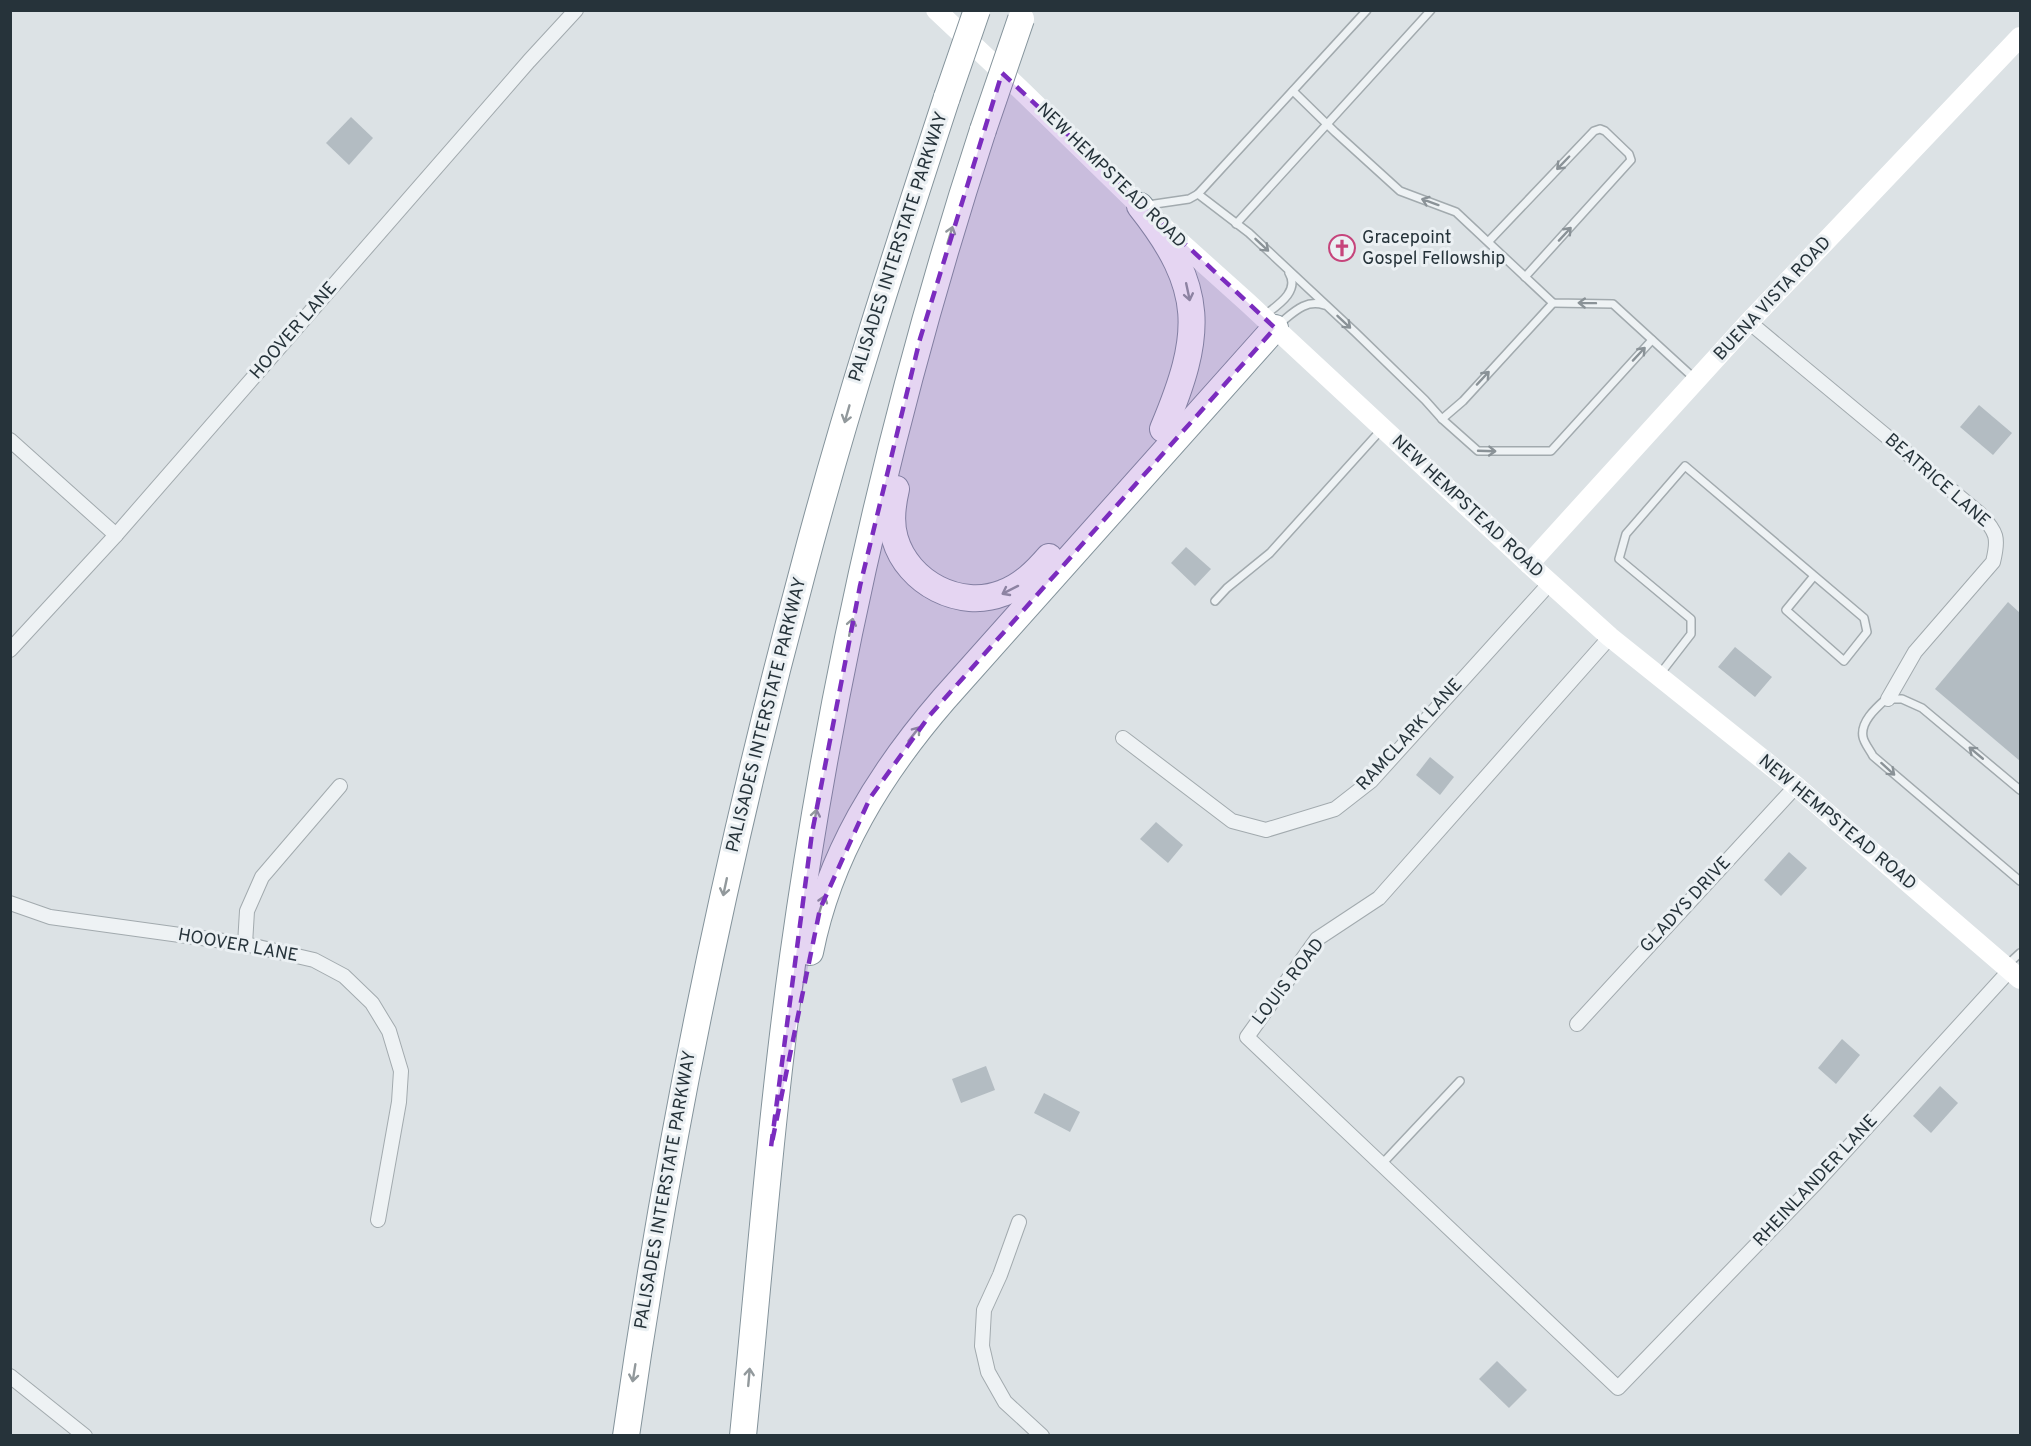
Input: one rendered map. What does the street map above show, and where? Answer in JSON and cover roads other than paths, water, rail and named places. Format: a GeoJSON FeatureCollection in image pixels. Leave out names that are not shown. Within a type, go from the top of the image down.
{"type":"FeatureCollection","features":[{"type":"Feature","properties":{"kind":"highway","name":"PALISADES INTERSTATE PARKWAY"},"geometry":{"type":"LineString","coordinates":[[626,1436],[652,1261],[684,1086],[722,899],[756,754],[800,582],[843,428],[976,10]]}},
{"type":"Feature","properties":{"kind":"highway"},"geometry":{"type":"LineString","coordinates":[[743,1436],[771,1147],[795,948],[834,709],[874,523],[937,279],[983,130],[1022,15]]}},
{"type":"Feature","properties":{"kind":"highway"},"geometry":{"type":"LineString","coordinates":[[1140,206],[1176,258],[1186,282],[1191,306],[1191,332],[1186,367],[1162,429]]}},
{"type":"Feature","properties":{"kind":"highway"},"geometry":{"type":"LineString","coordinates":[[937,279],[892,512],[893,531],[899,549],[924,581],[944,592],[978,598],[1000,594],[1022,583],[1046,561],[1162,429],[1269,322]]}},
{"type":"Feature","properties":{"kind":"highway"},"geometry":{"type":"LineString","coordinates":[[771,1147],[814,930],[842,852],[870,798],[905,746],[944,699],[1269,322]]}},
{"type":"Feature","properties":{"kind":"street","name":"HOOVER LANE"},"geometry":{"type":"LineString","coordinates":[[10,650],[116,535],[576,10]]}},
{"type":"Feature","properties":{"kind":"street","name":"NEW HEMPSTEAD ROAD"},"geometry":{"type":"LineString","coordinates":[[936,10],[1140,206],[1610,637],[1796,786],[2014,967]]}},
{"type":"Feature","properties":{"kind":"street","name":"BUENA VISTA ROAD"},"geometry":{"type":"LineString","coordinates":[[1529,564],[1749,322],[2020,37]]}},
{"type":"Feature","properties":{"kind":"street","name":"BEATRICE LANE"},"geometry":{"type":"LineString","coordinates":[[1749,322],[1980,514],[1993,528],[1998,543],[1993,562],[1915,652],[1888,699]]}},
{"type":"Feature","properties":{"kind":"street"},"geometry":{"type":"LineString","coordinates":[[10,440],[116,535]]}},
{"type":"Feature","properties":{"kind":"street","name":"RAMCLARK LANE"},"geometry":{"type":"LineString","coordinates":[[1123,738],[1232,821],[1266,830],[1335,808],[1371,781],[1550,583]]}},
{"type":"Feature","properties":{"kind":"street","name":"LOUIS ROAD"},"geometry":{"type":"LineString","coordinates":[[1610,637],[1379,898],[1317,939],[1246,1037],[1618,1388]]}},
{"type":"Feature","properties":{"kind":"street"},"geometry":{"type":"LineString","coordinates":[[245,944],[247,911],[262,877],[340,786]]}},
{"type":"Feature","properties":{"kind":"street","name":"GLADYS DRIVE"},"geometry":{"type":"LineString","coordinates":[[1577,1024],[1796,786]]}},
{"type":"Feature","properties":{"kind":"street","name":"HOOVER LANE"},"geometry":{"type":"LineString","coordinates":[[10,903],[50,917],[245,944],[314,960],[344,976],[372,1003],[388,1031],[401,1071],[399,1102],[378,1220]]}},
{"type":"Feature","properties":{"kind":"street","name":"RHEINLANDER LANE"},"geometry":{"type":"LineString","coordinates":[[1618,1388],[1814,1185],[2014,967]]}},
{"type":"Feature","properties":{"kind":"street"},"geometry":{"type":"LineString","coordinates":[[1019,1222],[1000,1275],[984,1310],[982,1346],[988,1372],[1005,1402],[1042,1436]]}},
{"type":"Feature","properties":{"kind":"street"},"geometry":{"type":"LineString","coordinates":[[10,1376],[85,1436]]}},
{"type":"Feature","properties":{"kind":"lane"},"geometry":{"type":"LineString","coordinates":[[1140,206],[1189,199],[1198,194],[1367,10]]}},
{"type":"Feature","properties":{"kind":"lane"},"geometry":{"type":"LineString","coordinates":[[1236,224],[1431,10]]}},
{"type":"Feature","properties":{"kind":"lane"},"geometry":{"type":"LineString","coordinates":[[1293,91],[1400,191],[1456,212],[1552,303],[1613,304],[1697,380]]}},
{"type":"Feature","properties":{"kind":"lane"},"geometry":{"type":"LineString","coordinates":[[1489,242],[1594,131],[1600,129],[1605,131],[1629,154],[1631,160],[1525,277]]}},
{"type":"Feature","properties":{"kind":"lane"},"geometry":{"type":"LineString","coordinates":[[1198,194],[1249,233],[1478,451],[1551,451],[1653,340]]}},
{"type":"Feature","properties":{"kind":"lane"},"geometry":{"type":"LineString","coordinates":[[1269,322],[1293,283],[1286,268]]}},
{"type":"Feature","properties":{"kind":"lane"},"geometry":{"type":"LineString","coordinates":[[1269,322],[1311,303],[1327,306]]}},
{"type":"Feature","properties":{"kind":"lane"},"geometry":{"type":"LineString","coordinates":[[1442,419],[1552,303]]}},
{"type":"Feature","properties":{"kind":"lane"},"geometry":{"type":"LineString","coordinates":[[1215,601],[1227,588],[1270,554],[1382,428]]}},
{"type":"Feature","properties":{"kind":"lane"},"geometry":{"type":"LineString","coordinates":[[1659,676],[1691,634],[1691,619],[1619,559],[1626,534],[1685,466],[1864,618],[1868,632],[1844,661],[1786,610],[1814,576]]}},
{"type":"Feature","properties":{"kind":"lane"},"geometry":{"type":"LineString","coordinates":[[2020,790],[1922,708],[1902,699],[1886,699],[1866,722],[1863,737],[1873,756],[2020,882]]}},
{"type":"Feature","properties":{"kind":"lane"},"geometry":{"type":"LineString","coordinates":[[1381,1165],[1460,1081]]}},
{"type":"Feature","properties":{"kind":"place","name":"Gracepoint Gospel Fellowship"},"geometry":{"type":"Point","coordinates":[1342,248]}}]}
